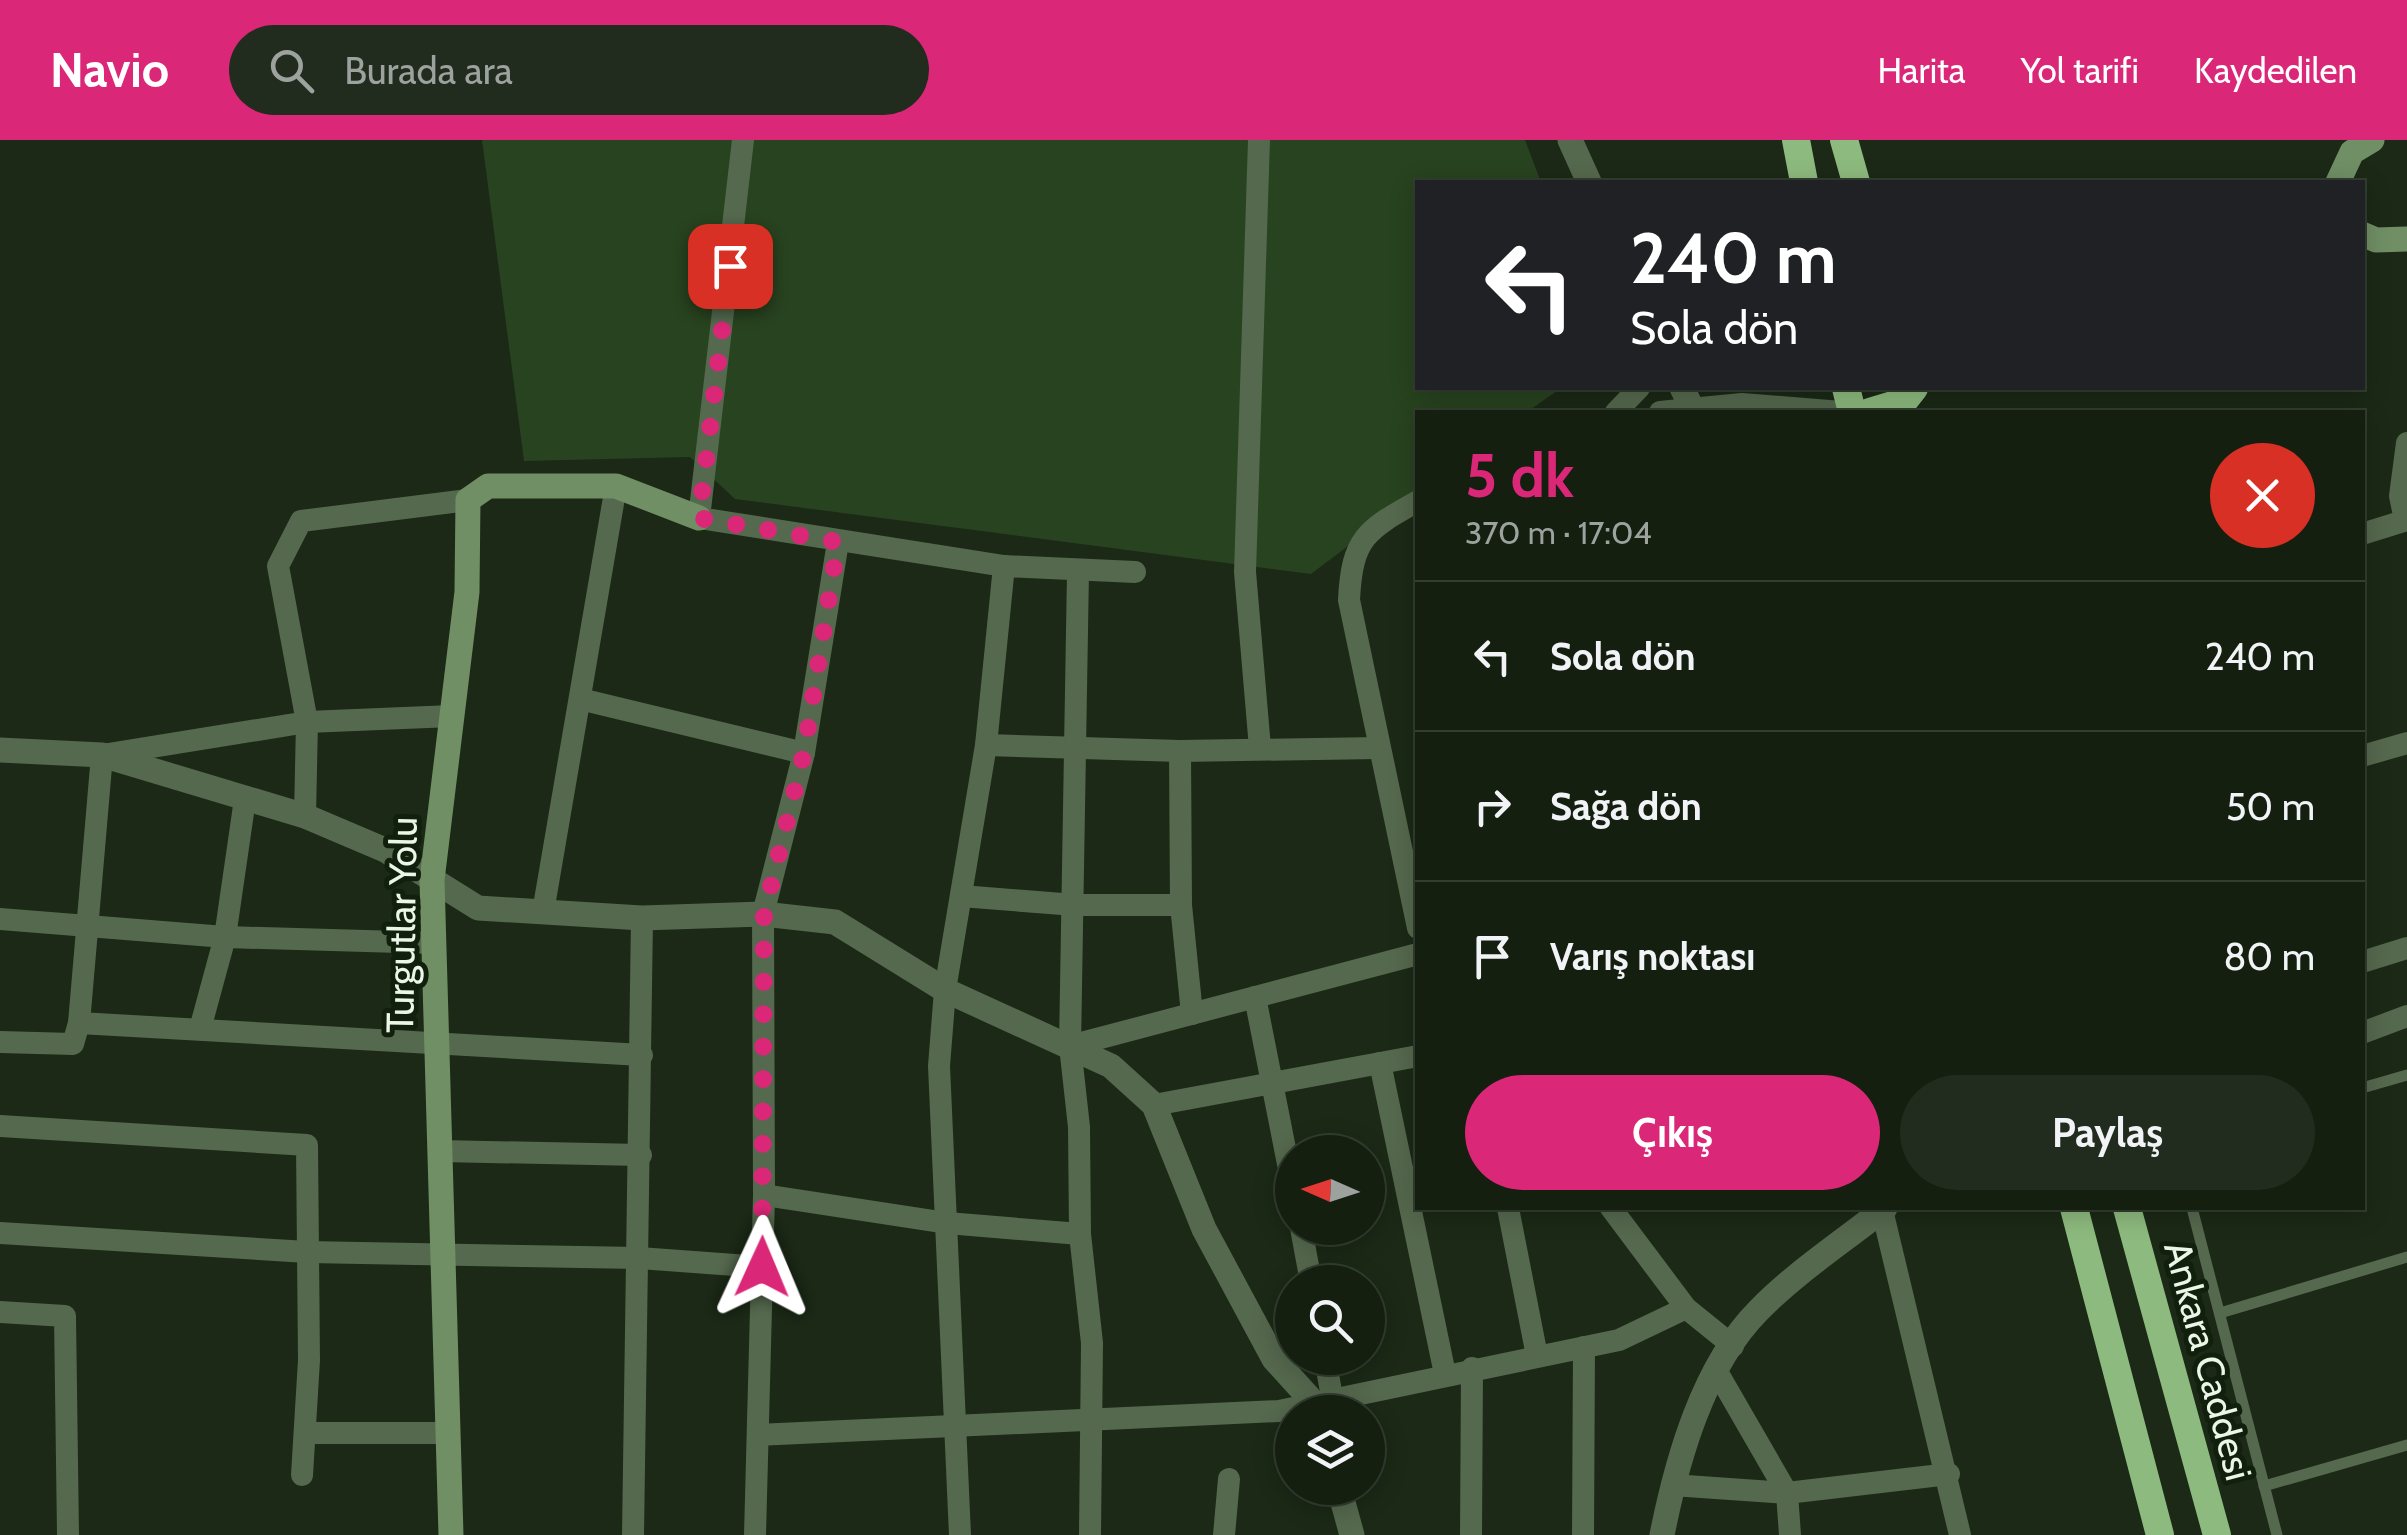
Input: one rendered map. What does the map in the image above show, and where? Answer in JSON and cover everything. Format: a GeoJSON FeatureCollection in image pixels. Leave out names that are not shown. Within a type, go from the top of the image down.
{"type":"FeatureCollection","features":[{"type":"Feature","properties":{"kind":"highway"},"geometry":{"type":"LineString","coordinates":[[1796,140],[1804,180]]}},
{"type":"Feature","properties":{"kind":"highway"},"geometry":{"type":"LineString","coordinates":[[1844,140],[1855,180]]}},
{"type":"Feature","properties":{"kind":"highway"},"geometry":{"type":"LineString","coordinates":[[1883,410],[1890,409],[1912,390]]}},
{"type":"Feature","properties":{"kind":"highway"},"geometry":{"type":"LineString","coordinates":[[2075,1210],[2160,1535]]}},
{"type":"Feature","properties":{"kind":"highway","name":"Ankara Caddesi"},"geometry":{"type":"LineString","coordinates":[[2128,1210],[2217,1535]]}},
{"type":"Feature","properties":{"kind":"main road"},"geometry":{"type":"LineString","coordinates":[[2332,140],[2340,175]]}},
{"type":"Feature","properties":{"kind":"main road"},"geometry":{"type":"LineString","coordinates":[[2340,175],[2352,152],[2372,140]]}},
{"type":"Feature","properties":{"kind":"main road"},"geometry":{"type":"LineString","coordinates":[[2367,239],[2406,240]]}},
{"type":"Feature","properties":{"kind":"main road"},"geometry":{"type":"LineString","coordinates":[[468,500],[488,486],[616,486],[699,518]]}},
{"type":"Feature","properties":{"kind":"main road","name":"Turgutlar Yolu"},"geometry":{"type":"LineString","coordinates":[[451,1535],[432,880],[466,592],[468,500]]}},
{"type":"Feature","properties":{"kind":"street"},"geometry":{"type":"LineString","coordinates":[[743,140],[699,518],[1004,566],[1135,572]]}},
{"type":"Feature","properties":{"kind":"street"},"geometry":{"type":"LineString","coordinates":[[1259,140],[1245,572],[1260,748]]}},
{"type":"Feature","properties":{"kind":"street"},"geometry":{"type":"LineString","coordinates":[[1570,140],[1588,180]]}},
{"type":"Feature","properties":{"kind":"street"},"geometry":{"type":"LineString","coordinates":[[1618,410],[1637,390]]}},
{"type":"Feature","properties":{"kind":"street"},"geometry":{"type":"LineString","coordinates":[[1689,403],[1789,397]]}},
{"type":"Feature","properties":{"kind":"street"},"geometry":{"type":"LineString","coordinates":[[2365,533],[2406,520],[2400,496],[2407,443]]}},
{"type":"Feature","properties":{"kind":"street"},"geometry":{"type":"LineString","coordinates":[[543,912],[616,486]]}},
{"type":"Feature","properties":{"kind":"street"},"geometry":{"type":"LineString","coordinates":[[306,816],[307,722],[278,566],[301,520],[468,500]]}},
{"type":"Feature","properties":{"kind":"street"},"geometry":{"type":"LineString","coordinates":[[1415,503],[1369,529],[1350,560],[1349,600],[1415,914]]}},
{"type":"Feature","properties":{"kind":"street"},"geometry":{"type":"LineString","coordinates":[[756,1535],[764,1195],[764,914],[804,753],[838,542]]}},
{"type":"Feature","properties":{"kind":"street"},"geometry":{"type":"LineString","coordinates":[[960,1535],[939,1066],[945,990],[986,746],[1004,566]]}},
{"type":"Feature","properties":{"kind":"street"},"geometry":{"type":"LineString","coordinates":[[1078,572],[1076,905],[1070,1046],[1080,1144],[1080,1234],[1092,1343],[1090,1535]]}},
{"type":"Feature","properties":{"kind":"street"},"geometry":{"type":"LineString","coordinates":[[580,698],[804,753]]}},
{"type":"Feature","properties":{"kind":"street"},"geometry":{"type":"LineString","coordinates":[[0,750],[102,755],[307,722],[452,716]]}},
{"type":"Feature","properties":{"kind":"street"},"geometry":{"type":"LineString","coordinates":[[2365,755],[2407,744]]}},
{"type":"Feature","properties":{"kind":"street"},"geometry":{"type":"LineString","coordinates":[[986,746],[1180,751],[1379,748]]}},
{"type":"Feature","properties":{"kind":"street"},"geometry":{"type":"LineString","coordinates":[[1180,751],[1180,905],[1192,1014]]}},
{"type":"Feature","properties":{"kind":"street"},"geometry":{"type":"LineString","coordinates":[[102,755],[306,816],[386,850],[478,908],[642,918],[764,914],[836,922],[945,990],[1111,1066],[1154,1104],[1204,1229],[1274,1360],[1311,1395]]}},
{"type":"Feature","properties":{"kind":"street"},"geometry":{"type":"LineString","coordinates":[[0,1042],[73,1044],[79,1023],[102,755]]}},
{"type":"Feature","properties":{"kind":"street"},"geometry":{"type":"LineString","coordinates":[[200,1030],[225,937],[245,799]]}},
{"type":"Feature","properties":{"kind":"street"},"geometry":{"type":"LineString","coordinates":[[961,896],[1076,905],[1180,905]]}},
{"type":"Feature","properties":{"kind":"street"},"geometry":{"type":"LineString","coordinates":[[0,918],[225,937],[434,943]]}},
{"type":"Feature","properties":{"kind":"street"},"geometry":{"type":"LineString","coordinates":[[633,1535],[642,918]]}},
{"type":"Feature","properties":{"kind":"street"},"geometry":{"type":"LineString","coordinates":[[2365,961],[2407,948]]}},
{"type":"Feature","properties":{"kind":"street"},"geometry":{"type":"LineString","coordinates":[[1070,1046],[1415,955]]}},
{"type":"Feature","properties":{"kind":"street"},"geometry":{"type":"LineString","coordinates":[[1255,997],[1282,1135]]}},
{"type":"Feature","properties":{"kind":"street"},"geometry":{"type":"LineString","coordinates":[[2365,1032],[2407,1016]]}},
{"type":"Feature","properties":{"kind":"street"},"geometry":{"type":"LineString","coordinates":[[79,1023],[642,1055]]}},
{"type":"Feature","properties":{"kind":"street"},"geometry":{"type":"LineString","coordinates":[[1154,1104],[1415,1057]]}},
{"type":"Feature","properties":{"kind":"street"},"geometry":{"type":"LineString","coordinates":[[1380,1063],[1444,1374]]}},
{"type":"Feature","properties":{"kind":"street"},"geometry":{"type":"LineString","coordinates":[[0,1126],[308,1146],[302,1476]]}},
{"type":"Feature","properties":{"kind":"street"},"geometry":{"type":"LineString","coordinates":[[440,1151],[641,1155]]}},
{"type":"Feature","properties":{"kind":"street"},"geometry":{"type":"LineString","coordinates":[[764,1195],[947,1223],[1080,1234]]}},
{"type":"Feature","properties":{"kind":"street"},"geometry":{"type":"LineString","coordinates":[[1508,1210],[1536,1356]]}},
{"type":"Feature","properties":{"kind":"street"},"geometry":{"type":"LineString","coordinates":[[1612,1210],[1686,1308],[1732,1346]]}},
{"type":"Feature","properties":{"kind":"street"},"geometry":{"type":"LineString","coordinates":[[1662,1535],[1672,1484],[1716,1370],[1732,1346],[1758,1311],[1883,1210]]}},
{"type":"Feature","properties":{"kind":"street"},"geometry":{"type":"LineString","coordinates":[[1884,1210],[1949,1474],[1960,1535]]}},
{"type":"Feature","properties":{"kind":"street"},"geometry":{"type":"LineString","coordinates":[[0,1233],[306,1252],[639,1258],[762,1267]]}},
{"type":"Feature","properties":{"kind":"street"},"geometry":{"type":"LineString","coordinates":[[1358,1395],[1619,1340],[1686,1308]]}},
{"type":"Feature","properties":{"kind":"street"},"geometry":{"type":"LineString","coordinates":[[0,1312],[65,1316],[68,1535]]}},
{"type":"Feature","properties":{"kind":"street"},"geometry":{"type":"LineString","coordinates":[[1583,1535],[1584,1346]]}},
{"type":"Feature","properties":{"kind":"street"},"geometry":{"type":"LineString","coordinates":[[1471,1535],[1472,1368]]}},
{"type":"Feature","properties":{"kind":"street"},"geometry":{"type":"LineString","coordinates":[[1716,1370],[1787,1493],[1790,1535]]}},
{"type":"Feature","properties":{"kind":"street"},"geometry":{"type":"LineString","coordinates":[[758,1435],[1090,1423],[1275,1411]]}},
{"type":"Feature","properties":{"kind":"street"},"geometry":{"type":"LineString","coordinates":[[305,1434],[448,1433]]}},
{"type":"Feature","properties":{"kind":"street"},"geometry":{"type":"LineString","coordinates":[[1672,1484],[1787,1493],[1949,1474]]}},
{"type":"Feature","properties":{"kind":"street"},"geometry":{"type":"LineString","coordinates":[[1224,1535],[1229,1479]]}},
{"type":"Feature","properties":{"kind":"street"},"geometry":{"type":"LineString","coordinates":[[1344,1505],[1352,1535]]}},
{"type":"Feature","properties":{"kind":"lane"},"geometry":{"type":"LineString","coordinates":[[2365,1087],[2407,1074]]}},
{"type":"Feature","properties":{"kind":"lane"},"geometry":{"type":"LineString","coordinates":[[2193,1210],[2277,1535]]}},
{"type":"Feature","properties":{"kind":"lane"},"geometry":{"type":"LineString","coordinates":[[2220,1314],[2407,1258]]}},
{"type":"Feature","properties":{"kind":"lane"},"geometry":{"type":"LineString","coordinates":[[2264,1486],[2407,1445]]}},
{"type":"Feature","properties":{"kind":"green space"},"geometry":{"type":"Polygon","coordinates":[[[482,140],[1525,140],[1540,180],[1415,180],[1415,390],[1558,390],[1530,410],[1415,410],[1415,496],[1311,574],[735,499],[690,457],[524,461],[482,140]]]}},
{"type":"Feature","properties":{"kind":"route"},"geometry":{"type":"LineString","coordinates":[[730,266],[699,518],[838,542],[804,753],[764,914],[762,1267]]}}]}
